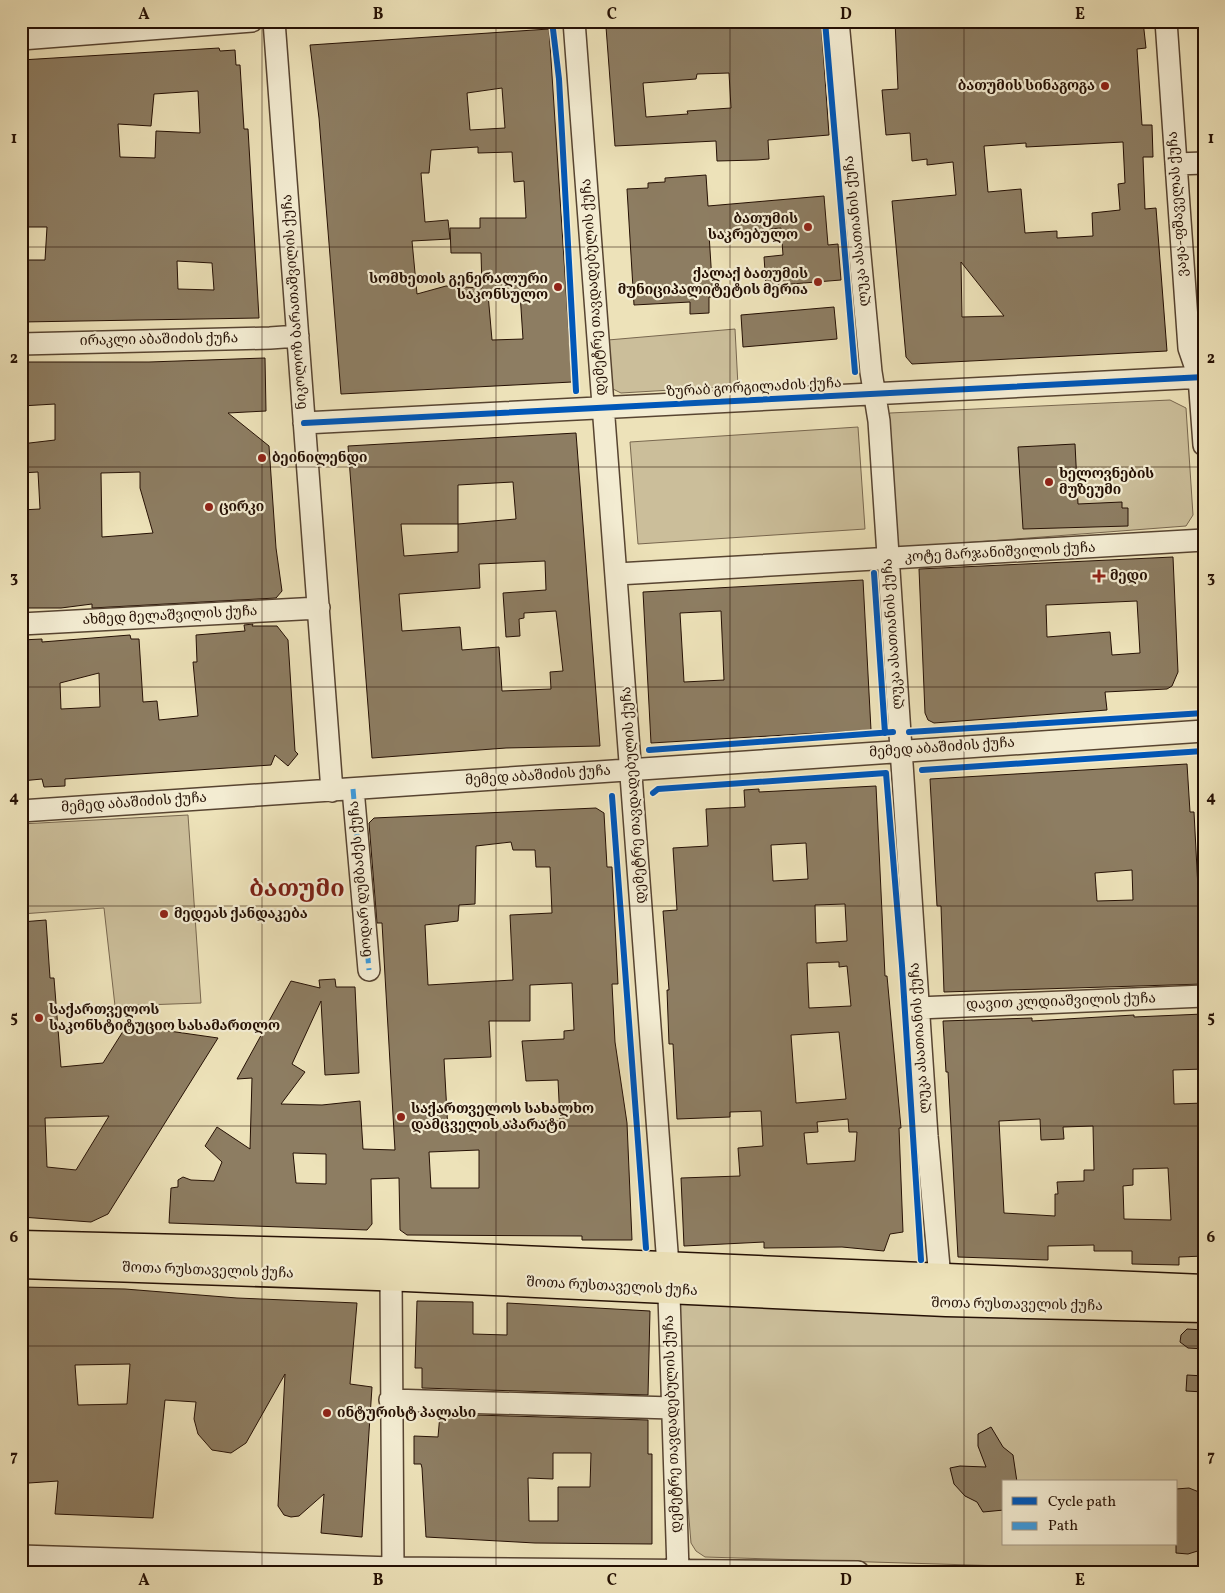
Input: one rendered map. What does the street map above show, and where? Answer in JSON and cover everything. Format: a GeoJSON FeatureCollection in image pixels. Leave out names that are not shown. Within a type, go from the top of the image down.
{"type":"FeatureCollection","features":[{"type":"Feature","properties":{"kind":"main road","name":"შოთა რუსთაველის ქუჩა"},"geometry":{"type":"LineString","coordinates":[[21,1244],[381,1253],[946,1303],[1204,1309]]}},
{"type":"Feature","properties":{"kind":"main road","name":"შოთა რუსთაველის ქუჩა"},"geometry":{"type":"LineString","coordinates":[[21,1265],[391,1278],[940,1278],[1204,1288]]}},
{"type":"Feature","properties":{"kind":"street"},"geometry":{"type":"LineString","coordinates":[[21,39],[252,21]]}},
{"type":"Feature","properties":{"kind":"street","name":"ნიკოლოზ ბარათაშვილის ქუჩა"},"geometry":{"type":"LineString","coordinates":[[274,21],[332,791]]}},
{"type":"Feature","properties":{"kind":"street","name":"დემეტრე თავდადებულის ქუჩა"},"geometry":{"type":"LineString","coordinates":[[574,21],[632,770],[668,1277],[678,1570]]}},
{"type":"Feature","properties":{"kind":"street","name":"ლუკა ასათიანის ქუჩა"},"geometry":{"type":"LineString","coordinates":[[838,21],[850,166],[874,394],[879,421],[918,1008],[940,1278]]}},
{"type":"Feature","properties":{"kind":"street","name":"ვაჟა-ფშაველას ქუჩა"},"geometry":{"type":"LineString","coordinates":[[1166,21],[1189,348],[1201,377],[1204,445]]}},
{"type":"Feature","properties":{"kind":"street"},"geometry":{"type":"LineString","coordinates":[[1176,164],[1204,163]]}},
{"type":"Feature","properties":{"kind":"street","name":"ირაკლი აბაშიძის ქუჩა"},"geometry":{"type":"LineString","coordinates":[[21,344],[298,336]]}},
{"type":"Feature","properties":{"kind":"street","name":"ზურაბ გორგილაძის ქუჩა"},"geometry":{"type":"LineString","coordinates":[[304,423],[1201,377]]}},
{"type":"Feature","properties":{"kind":"street","name":"კოტე მარჯანიშვილის ქუჩა"},"geometry":{"type":"LineString","coordinates":[[617,574],[888,560],[1204,540]]}},
{"type":"Feature","properties":{"kind":"street","name":"ახმედ მელაშვილის ქუჩა"},"geometry":{"type":"LineString","coordinates":[[21,624],[318,608]]}},
{"type":"Feature","properties":{"kind":"street","name":"მემედ აბაშიძის ქუჩა"},"geometry":{"type":"LineString","coordinates":[[21,811],[1204,731]]}},
{"type":"Feature","properties":{"kind":"street","name":"ნოდარ დუმბაძეს ქუჩა"},"geometry":{"type":"LineString","coordinates":[[353,789],[370,970]]}},
{"type":"Feature","properties":{"kind":"street","name":"დავით კლდიაშვილის ქუჩა"},"geometry":{"type":"LineString","coordinates":[[918,1008],[1204,996]]}},
{"type":"Feature","properties":{"kind":"street"},"geometry":{"type":"LineString","coordinates":[[391,1278],[390,1400],[393,1568]]}},
{"type":"Feature","properties":{"kind":"street"},"geometry":{"type":"LineString","coordinates":[[390,1400],[672,1408]]}},
{"type":"Feature","properties":{"kind":"street"},"geometry":{"type":"LineString","coordinates":[[21,1556],[393,1568],[858,1572]]}},
{"type":"Feature","properties":{"kind":"shaded area"},"geometry":{"type":"Polygon","coordinates":[[[735,329],[738,386],[621,393],[611,388],[608,340],[735,329]]]}},
{"type":"Feature","properties":{"kind":"shaded area"},"geometry":{"type":"Polygon","coordinates":[[[1170,400],[1186,408],[1193,515],[1186,526],[897,548],[885,420],[890,413],[1170,400]]]}},
{"type":"Feature","properties":{"kind":"shaded area"},"geometry":{"type":"Polygon","coordinates":[[[858,427],[865,529],[638,544],[630,442],[858,427]]]}},
{"type":"Feature","properties":{"kind":"shaded area"},"geometry":{"type":"Polygon","coordinates":[[[188,815],[201,1003],[115,1006],[104,908],[21,914],[21,824],[188,815]]]}},
{"type":"Feature","properties":{"kind":"shaded area"},"geometry":{"type":"Polygon","coordinates":[[[677,1303],[1204,1316],[1204,1572],[705,1557],[696,1551],[691,1543],[672,1311],[677,1303]]]}},
{"type":"Feature","properties":{"kind":"building"},"geometry":{"type":"Polygon","coordinates":[[[684,21],[821,21],[829,135],[768,140],[769,159],[757,160],[717,161],[716,141],[615,146],[606,27],[684,21]],[[729,73],[697,74],[696,79],[643,83],[646,117],[688,114],[687,111],[731,108],[729,73]]]}},
{"type":"Feature","properties":{"kind":"building"},"geometry":{"type":"Polygon","coordinates":[[[895,21],[1143,21],[1146,48],[1137,49],[1142,125],[1152,125],[1153,157],[1143,157],[1145,209],[1156,208],[1167,351],[912,364],[906,357],[892,201],[956,195],[953,162],[927,165],[927,159],[912,161],[910,133],[886,135],[882,90],[898,89],[895,21]],[[1123,142],[1026,147],[1026,143],[984,146],[988,192],[1021,189],[1025,233],[1057,231],[1057,238],[1093,236],[1092,213],[1120,210],[1118,184],[1125,183],[1123,142]],[[961,262],[962,317],[1004,316],[961,262]]]}},
{"type":"Feature","properties":{"kind":"building"},"geometry":{"type":"Polygon","coordinates":[[[549,29],[572,382],[341,394],[319,118],[310,45],[549,29]],[[502,88],[467,93],[470,130],[505,128],[502,88]],[[478,147],[431,150],[429,173],[421,173],[425,222],[448,220],[450,239],[412,241],[417,294],[446,286],[482,288],[481,253],[451,253],[450,228],[480,228],[480,218],[526,218],[524,181],[514,182],[512,152],[478,153],[478,147]],[[520,293],[488,294],[492,340],[523,339],[520,293]]]}},
{"type":"Feature","properties":{"kind":"building"},"geometry":{"type":"Polygon","coordinates":[[[219,48],[220,51],[235,50],[236,65],[240,65],[244,129],[248,129],[259,318],[22,322],[21,260],[45,260],[47,227],[21,227],[21,60],[219,48]],[[198,91],[154,94],[151,126],[118,124],[120,157],[155,158],[156,131],[200,133],[198,91]],[[177,261],[178,289],[214,290],[212,263],[177,261]]]}},
{"type":"Feature","properties":{"kind":"building"},"geometry":{"type":"Polygon","coordinates":[[[706,175],[708,206],[824,196],[828,245],[838,244],[841,280],[766,286],[764,257],[783,255],[781,228],[709,234],[713,297],[709,297],[709,313],[690,314],[690,302],[634,305],[627,189],[648,188],[648,183],[665,182],[665,178],[706,175]]]}},
{"type":"Feature","properties":{"kind":"building"},"geometry":{"type":"Polygon","coordinates":[[[834,307],[837,339],[743,347],[741,315],[834,307]]]}},
{"type":"Feature","properties":{"kind":"building"},"geometry":{"type":"Polygon","coordinates":[[[265,358],[266,411],[228,413],[269,446],[276,548],[282,591],[276,598],[92,608],[92,604],[61,608],[21,608],[21,510],[40,509],[38,472],[21,473],[21,444],[55,440],[55,404],[21,406],[21,362],[149,362],[265,358]],[[140,472],[101,473],[102,537],[153,533],[140,488],[140,472]]]}},
{"type":"Feature","properties":{"kind":"building"},"geometry":{"type":"Polygon","coordinates":[[[576,433],[600,746],[506,748],[372,758],[348,446],[576,433]],[[513,482],[458,485],[458,524],[516,519],[513,482]],[[401,524],[404,556],[458,552],[458,524],[401,524]],[[545,561],[479,564],[480,588],[399,594],[402,631],[460,627],[462,650],[499,647],[502,691],[551,689],[550,672],[563,671],[556,611],[524,613],[524,618],[519,619],[520,636],[506,637],[503,593],[546,590],[545,561]]]}},
{"type":"Feature","properties":{"kind":"building","name":"ხელოვნების მუზეუმი"},"geometry":{"type":"Polygon","coordinates":[[[1075,444],[1078,504],[1122,502],[1122,508],[1128,508],[1128,526],[1023,529],[1018,447],[1075,444]]]}},
{"type":"Feature","properties":{"kind":"building"},"geometry":{"type":"Polygon","coordinates":[[[1173,557],[1178,672],[1172,686],[1167,689],[1105,692],[1107,710],[934,723],[928,720],[925,713],[919,569],[1173,557]],[[1137,601],[1046,605],[1047,637],[1110,632],[1112,655],[1140,653],[1137,601]]]}},
{"type":"Feature","properties":{"kind":"building"},"geometry":{"type":"Polygon","coordinates":[[[863,580],[871,730],[651,743],[643,592],[863,580]],[[721,611],[680,613],[684,682],[724,680],[721,611]]]}},
{"type":"Feature","properties":{"kind":"building"},"geometry":{"type":"Polygon","coordinates":[[[244,625],[277,626],[288,640],[295,751],[298,754],[288,766],[275,755],[271,765],[65,779],[65,786],[44,787],[42,779],[21,781],[21,640],[42,639],[42,642],[130,635],[131,639],[139,639],[143,702],[157,701],[159,720],[198,716],[193,662],[197,662],[196,635],[245,631],[244,625]],[[99,673],[60,683],[61,709],[100,707],[99,673]]]}},
{"type":"Feature","properties":{"kind":"building"},"geometry":{"type":"Polygon","coordinates":[[[1187,764],[1190,812],[1194,812],[1203,984],[944,992],[941,906],[937,906],[930,779],[1187,764]],[[1132,870],[1095,873],[1097,901],[1133,900],[1132,870]]]}},
{"type":"Feature","properties":{"kind":"building"},"geometry":{"type":"Polygon","coordinates":[[[876,786],[885,976],[887,976],[901,1128],[899,1128],[903,1232],[890,1234],[884,1251],[842,1247],[764,1248],[764,1242],[684,1246],[681,1178],[740,1176],[738,1148],[763,1146],[761,1111],[730,1112],[730,1117],[677,1119],[673,1044],[669,1044],[667,990],[669,990],[663,911],[677,910],[673,848],[708,846],[706,809],[745,807],[744,790],[759,789],[759,792],[876,786]],[[806,843],[771,845],[773,881],[808,879],[806,843]],[[845,904],[815,905],[816,943],[847,941],[845,904]],[[839,962],[807,963],[809,1008],[851,1006],[847,966],[839,967],[839,962]],[[839,1032],[791,1035],[796,1103],[846,1099],[839,1032]],[[848,1119],[817,1122],[818,1132],[804,1133],[807,1164],[855,1161],[857,1132],[849,1132],[848,1119]]]}},
{"type":"Feature","properties":{"kind":"building"},"geometry":{"type":"Polygon","coordinates":[[[596,808],[604,813],[607,867],[612,867],[618,984],[612,984],[615,1042],[627,1123],[632,1240],[582,1240],[582,1236],[407,1235],[400,1230],[399,1178],[371,1179],[372,1224],[367,1230],[169,1223],[171,1188],[178,1187],[178,1180],[183,1177],[191,1180],[214,1181],[222,1162],[205,1146],[217,1127],[250,1149],[252,1078],[237,1079],[291,981],[320,988],[319,980],[335,979],[336,987],[355,987],[359,1073],[325,1075],[321,1001],[292,1064],[305,1072],[281,1104],[322,1105],[360,1101],[363,1149],[395,1150],[382,923],[377,923],[369,823],[374,818],[596,808]],[[511,842],[476,846],[475,904],[459,905],[458,921],[425,925],[428,985],[513,980],[510,915],[552,913],[550,867],[536,867],[535,850],[513,850],[511,842]],[[572,983],[530,985],[530,1021],[489,1021],[491,1057],[444,1059],[448,1131],[507,1127],[507,1121],[560,1121],[558,1080],[526,1081],[522,1041],[564,1039],[564,1031],[574,1030],[572,983]],[[479,1150],[429,1152],[431,1188],[479,1188],[479,1150]],[[293,1153],[296,1183],[326,1184],[326,1154],[293,1153]]]}},
{"type":"Feature","properties":{"kind":"building"},"geometry":{"type":"Polygon","coordinates":[[[46,920],[50,978],[54,978],[61,1067],[103,1063],[127,1025],[218,1038],[108,1214],[91,1222],[21,1217],[21,922],[46,920]],[[109,1116],[45,1118],[47,1167],[76,1170],[109,1116]]]}},
{"type":"Feature","properties":{"kind":"building"},"geometry":{"type":"Polygon","coordinates":[[[1203,1014],[1204,1069],[1173,1070],[1174,1104],[1204,1103],[1204,1256],[1179,1257],[1179,1265],[1132,1264],[1132,1251],[1094,1251],[1094,1245],[1048,1246],[1048,1260],[958,1257],[948,1072],[946,1072],[943,1021],[1032,1018],[1032,1021],[1134,1015],[1134,1017],[1203,1014]],[[1040,1119],[999,1121],[1004,1213],[1055,1216],[1055,1194],[1058,1194],[1057,1182],[1084,1181],[1084,1170],[1094,1170],[1093,1126],[1063,1127],[1064,1139],[1041,1140],[1040,1119]],[[1168,1168],[1133,1169],[1133,1185],[1123,1186],[1124,1219],[1171,1220],[1168,1168]]]}},
{"type":"Feature","properties":{"kind":"building"},"geometry":{"type":"Polygon","coordinates":[[[21,1287],[125,1289],[237,1298],[357,1303],[350,1384],[372,1387],[362,1537],[321,1533],[324,1494],[299,1516],[291,1517],[284,1515],[278,1506],[285,1374],[246,1443],[231,1453],[212,1450],[198,1434],[194,1419],[196,1402],[165,1400],[153,1518],[55,1514],[58,1481],[29,1483],[24,1478],[21,1287]],[[130,1364],[75,1365],[78,1405],[127,1404],[130,1364]]]}},
{"type":"Feature","properties":{"kind":"building"},"geometry":{"type":"Polygon","coordinates":[[[417,1301],[473,1302],[473,1334],[507,1335],[507,1303],[650,1311],[648,1395],[422,1388],[422,1368],[415,1368],[417,1301]]]}},
{"type":"Feature","properties":{"kind":"building"},"geometry":{"type":"Polygon","coordinates":[[[1187,1329],[1204,1330],[1204,1349],[1188,1348],[1180,1342],[1181,1335],[1187,1329]]]}},
{"type":"Feature","properties":{"kind":"building"},"geometry":{"type":"Polygon","coordinates":[[[1187,1375],[1204,1376],[1204,1392],[1186,1391],[1187,1375]]]}},
{"type":"Feature","properties":{"kind":"building"},"geometry":{"type":"Polygon","coordinates":[[[440,1414],[648,1420],[648,1454],[652,1454],[652,1544],[535,1543],[426,1537],[422,1468],[421,1464],[414,1464],[414,1436],[438,1437],[440,1414]],[[553,1453],[553,1479],[528,1478],[529,1521],[558,1521],[558,1487],[590,1487],[591,1453],[553,1453]]]}},
{"type":"Feature","properties":{"kind":"building"},"geometry":{"type":"Polygon","coordinates":[[[991,1427],[1003,1447],[1013,1455],[1017,1480],[1002,1480],[1002,1510],[983,1512],[977,1502],[965,1496],[954,1484],[950,1468],[960,1466],[986,1467],[978,1446],[978,1434],[991,1427]]]}},
{"type":"Feature","properties":{"kind":"building"},"geometry":{"type":"Polygon","coordinates":[[[1189,1488],[1204,1494],[1204,1549],[1188,1554],[1176,1553],[1176,1546],[1178,1546],[1178,1489],[1189,1488]]]}},
{"type":"Feature","properties":{"kind":"marked path"},"geometry":{"type":"LineString","coordinates":[[353,789],[369,970]]}},
{"type":"Feature","properties":{"kind":"cycle path"},"geometry":{"type":"LineString","coordinates":[[552,21],[559,79],[576,391]]}},
{"type":"Feature","properties":{"kind":"cycle path"},"geometry":{"type":"LineString","coordinates":[[825,21],[855,372]]}},
{"type":"Feature","properties":{"kind":"cycle path"},"geometry":{"type":"LineString","coordinates":[[304,423],[1204,377]]}},
{"type":"Feature","properties":{"kind":"cycle path"},"geometry":{"type":"LineString","coordinates":[[874,573],[885,733]]}},
{"type":"Feature","properties":{"kind":"cycle path"},"geometry":{"type":"LineString","coordinates":[[909,732],[1204,713]]}},
{"type":"Feature","properties":{"kind":"cycle path"},"geometry":{"type":"LineString","coordinates":[[649,750],[893,732]]}},
{"type":"Feature","properties":{"kind":"cycle path"},"geometry":{"type":"LineString","coordinates":[[922,770],[1203,751]]}},
{"type":"Feature","properties":{"kind":"cycle path"},"geometry":{"type":"LineString","coordinates":[[653,793],[658,789],[886,773],[902,966],[921,1260]]}},
{"type":"Feature","properties":{"kind":"cycle path"},"geometry":{"type":"LineString","coordinates":[[612,796],[646,1248]]}},
{"type":"Feature","properties":{"kind":"place","name":"ბათუმის სინაგოგა"},"geometry":{"type":"Point","coordinates":[1105,86]}},
{"type":"Feature","properties":{"kind":"place","name":"ბათუმის საკრებულო"},"geometry":{"type":"Point","coordinates":[808,227]}},
{"type":"Feature","properties":{"kind":"place","name":"ქალაქ ბათუმის მუნიციპალიტეტის მერია"},"geometry":{"type":"Point","coordinates":[818,282]}},
{"type":"Feature","properties":{"kind":"place","name":"სომხეთის გენერალური საკონსულო"},"geometry":{"type":"Point","coordinates":[558,287]}},
{"type":"Feature","properties":{"kind":"place","name":"ბეინილენდი"},"geometry":{"type":"Point","coordinates":[262,458]}},
{"type":"Feature","properties":{"kind":"place","name":"ხელოვნების მუზეუმი"},"geometry":{"type":"Point","coordinates":[1049,482]}},
{"type":"Feature","properties":{"kind":"place","name":"ცირკი"},"geometry":{"type":"Point","coordinates":[209,507]}},
{"type":"Feature","properties":{"kind":"place","name":"მედი"},"geometry":{"type":"Point","coordinates":[1099,576]}},
{"type":"Feature","properties":{"kind":"place","name":"მედეას ქანდაკება"},"geometry":{"type":"Point","coordinates":[164,914]}},
{"type":"Feature","properties":{"kind":"place","name":"საქართველოს საკონსტიტუციო სასამართლო"},"geometry":{"type":"Point","coordinates":[39,1018]}},
{"type":"Feature","properties":{"kind":"place","name":"საქართველოს სახალხო დამცველის აპარატი"},"geometry":{"type":"Point","coordinates":[401,1117]}},
{"type":"Feature","properties":{"kind":"place","name":"ინტურისტ პალასი"},"geometry":{"type":"Point","coordinates":[327,1413]}},
{"type":"Feature","properties":{"kind":"district","name":"ბათუმი"},"geometry":{"type":"Point","coordinates":[297,890]}}]}
